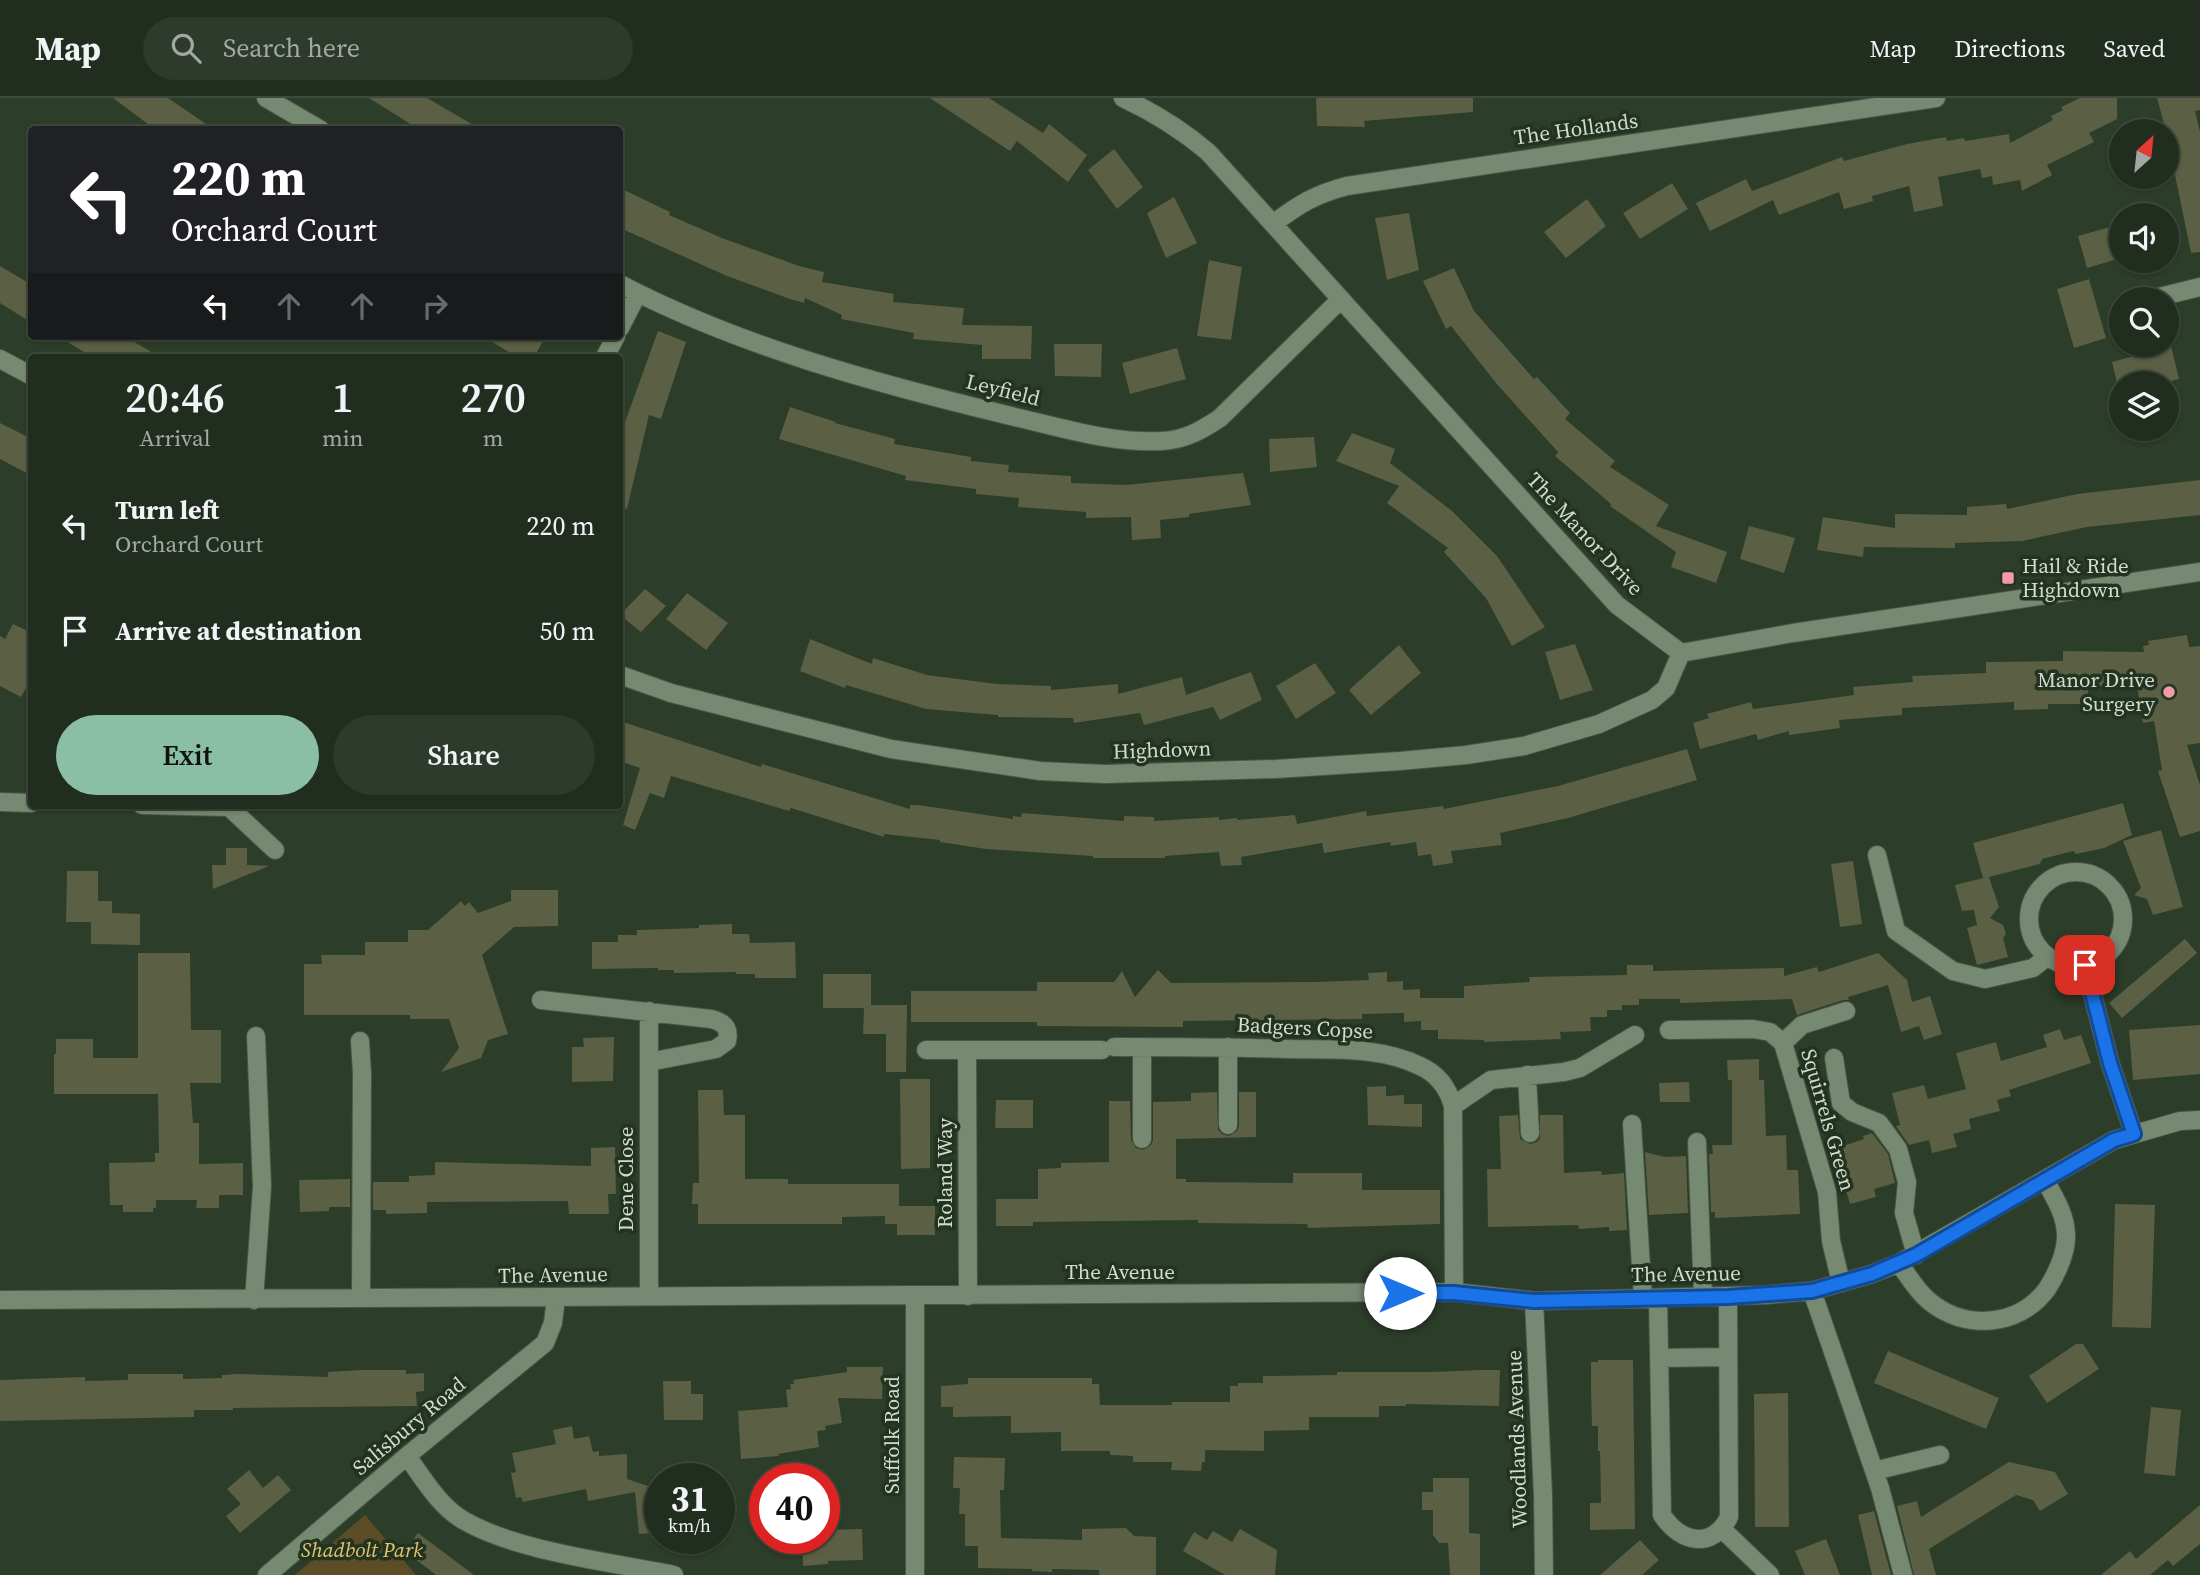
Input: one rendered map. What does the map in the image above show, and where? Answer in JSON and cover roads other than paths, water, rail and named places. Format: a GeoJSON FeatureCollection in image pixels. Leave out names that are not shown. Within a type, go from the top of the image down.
{"type":"FeatureCollection","features":[{"type":"Feature","properties":{"kind":"street"},"geometry":{"type":"LineString","coordinates":[[266,98],[314,126]]}},
{"type":"Feature","properties":{"kind":"street","name":"The Manor Drive"},"geometry":{"type":"LineString","coordinates":[[1123,98],[1158,114],[1186,132],[1208,152],[1617,605],[1681,653]]}},
{"type":"Feature","properties":{"kind":"street","name":"The Hollands"},"geometry":{"type":"LineString","coordinates":[[1273,224],[1299,204],[1320,193],[1347,186],[1936,98]]}},
{"type":"Feature","properties":{"kind":"street","name":"Leyfield"},"geometry":{"type":"LineString","coordinates":[[623,286],[699,320],[766,346],[858,376],[1077,431],[1140,441],[1183,438],[1211,424],[1245,395],[1341,299]]}},
{"type":"Feature","properties":{"kind":"street"},"geometry":{"type":"LineString","coordinates":[[2179,292],[2200,287]]}},
{"type":"Feature","properties":{"kind":"street"},"geometry":{"type":"LineString","coordinates":[[623,322],[638,293]]}},
{"type":"Feature","properties":{"kind":"street"},"geometry":{"type":"LineString","coordinates":[[0,359],[28,374]]}},
{"type":"Feature","properties":{"kind":"street"},"geometry":{"type":"LineString","coordinates":[[1681,653],[1793,633],[2200,572]]}},
{"type":"Feature","properties":{"kind":"street","name":"Highdown"},"geometry":{"type":"LineString","coordinates":[[623,676],[671,694],[891,749],[1028,770],[1105,774],[1372,763],[1466,755],[1524,746],[1599,724],[1651,700],[1666,688],[1681,653]]}},
{"type":"Feature","properties":{"kind":"street"},"geometry":{"type":"LineString","coordinates":[[0,802],[28,803]]}},
{"type":"Feature","properties":{"kind":"street"},"geometry":{"type":"LineString","coordinates":[[231,809],[275,850]]}},
{"type":"Feature","properties":{"kind":"street"},"geometry":{"type":"LineString","coordinates":[[1877,855],[1896,931],[1953,971],[1985,979],[2033,968],[2047,957]]}},
{"type":"Feature","properties":{"kind":"street"},"geometry":{"type":"LineString","coordinates":[[2080,871],[2095,875],[2108,884],[2118,897],[2123,912],[2123,928],[2117,943],[2107,955],[2093,964],[2085,965],[2062,964],[2047,957],[2036,946],[2030,931],[2028,916],[2031,901],[2039,888],[2051,878],[2065,872],[2080,871]]}},
{"type":"Feature","properties":{"kind":"street"},"geometry":{"type":"LineString","coordinates":[[2085,965],[2110,1063],[2134,1134]]}},
{"type":"Feature","properties":{"kind":"street"},"geometry":{"type":"LineString","coordinates":[[541,1000],[711,1018],[722,1022],[728,1035],[727,1041],[716,1049],[649,1062]]}},
{"type":"Feature","properties":{"kind":"street","name":"Dene Close"},"geometry":{"type":"LineString","coordinates":[[649,1011],[649,1296]]}},
{"type":"Feature","properties":{"kind":"street"},"geometry":{"type":"LineString","coordinates":[[1783,1043],[1802,1025],[1846,1012]]}},
{"type":"Feature","properties":{"kind":"street","name":"Squirrels Green"},"geometry":{"type":"LineString","coordinates":[[1669,1030],[1754,1029],[1770,1032],[1783,1043],[1827,1192],[1831,1241],[1841,1283]]}},
{"type":"Feature","properties":{"kind":"street"},"geometry":{"type":"LineString","coordinates":[[254,1300],[262,1187],[256,1035]]}},
{"type":"Feature","properties":{"kind":"street"},"geometry":{"type":"LineString","coordinates":[[1453,1106],[1491,1080],[1580,1068],[1635,1035]]}},
{"type":"Feature","properties":{"kind":"street"},"geometry":{"type":"LineString","coordinates":[[360,1041],[361,1298]]}},
{"type":"Feature","properties":{"kind":"street"},"geometry":{"type":"LineString","coordinates":[[1142,1047],[1142,1139]]}},
{"type":"Feature","properties":{"kind":"street","name":"Badgers Copse"},"geometry":{"type":"LineString","coordinates":[[967,1050],[1142,1047],[1350,1050],[1402,1059],[1422,1066],[1449,1091],[1453,1106],[1454,1293]]}},
{"type":"Feature","properties":{"kind":"street"},"geometry":{"type":"LineString","coordinates":[[1228,1047],[1228,1125]]}},
{"type":"Feature","properties":{"kind":"street"},"geometry":{"type":"LineString","coordinates":[[926,1049],[967,1050]]}},
{"type":"Feature","properties":{"kind":"street","name":"Roland Way"},"geometry":{"type":"LineString","coordinates":[[967,1050],[968,1296]]}},
{"type":"Feature","properties":{"kind":"street"},"geometry":{"type":"LineString","coordinates":[[1834,1059],[1841,1103],[1852,1112],[1879,1123],[1898,1149],[1907,1182],[1904,1213],[1916,1255]]}},
{"type":"Feature","properties":{"kind":"street"},"geometry":{"type":"LineString","coordinates":[[1527,1075],[1530,1133]]}},
{"type":"Feature","properties":{"kind":"street","name":"The Avenue"},"geometry":{"type":"LineString","coordinates":[[0,1300],[1454,1293],[1534,1301],[1728,1297],[1812,1291],[1916,1255],[2114,1140],[2180,1121],[2200,1120]]}},
{"type":"Feature","properties":{"kind":"street"},"geometry":{"type":"LineString","coordinates":[[1632,1124],[1659,1358],[1662,1515],[1671,1529],[1687,1538],[1709,1538],[1723,1530],[1729,1517],[1728,1297]]}},
{"type":"Feature","properties":{"kind":"street"},"geometry":{"type":"LineString","coordinates":[[1697,1142],[1703,1296]]}},
{"type":"Feature","properties":{"kind":"street"},"geometry":{"type":"LineString","coordinates":[[1899,1263],[1917,1290],[1930,1302],[1971,1321],[2010,1318],[2027,1309],[2051,1282],[2063,1255],[2066,1236],[2063,1215],[2045,1180]]}},
{"type":"Feature","properties":{"kind":"street"},"geometry":{"type":"LineString","coordinates":[[1812,1291],[1874,1471],[1903,1575]]}},
{"type":"Feature","properties":{"kind":"street","name":"Suffolk Road"},"geometry":{"type":"LineString","coordinates":[[915,1295],[915,1575]]}},
{"type":"Feature","properties":{"kind":"street","name":"Salisbury Road"},"geometry":{"type":"LineString","coordinates":[[267,1575],[545,1343],[553,1323],[556,1298]]}},
{"type":"Feature","properties":{"kind":"street","name":"Woodlands Avenue"},"geometry":{"type":"LineString","coordinates":[[1534,1301],[1544,1575]]}},
{"type":"Feature","properties":{"kind":"street"},"geometry":{"type":"LineString","coordinates":[[1659,1358],[1727,1357]]}},
{"type":"Feature","properties":{"kind":"street"},"geometry":{"type":"LineString","coordinates":[[1874,1471],[1940,1455]]}},
{"type":"Feature","properties":{"kind":"street"},"geometry":{"type":"LineString","coordinates":[[407,1456],[442,1503],[462,1520],[521,1544],[674,1575]]}},
{"type":"Feature","properties":{"kind":"street"},"geometry":{"type":"LineString","coordinates":[[1723,1530],[1770,1575]]}},
{"type":"Feature","properties":{"kind":"place","name":"Hail & Ride Highdown"},"geometry":{"type":"Point","coordinates":[2008,578]}},
{"type":"Feature","properties":{"kind":"place","name":"Manor Drive Surgery"},"geometry":{"type":"Point","coordinates":[2169,692]}},
{"type":"Feature","properties":{"kind":"park label","name":"Shadbolt Park"},"geometry":{"type":"Point","coordinates":[362,1550]}}]}
